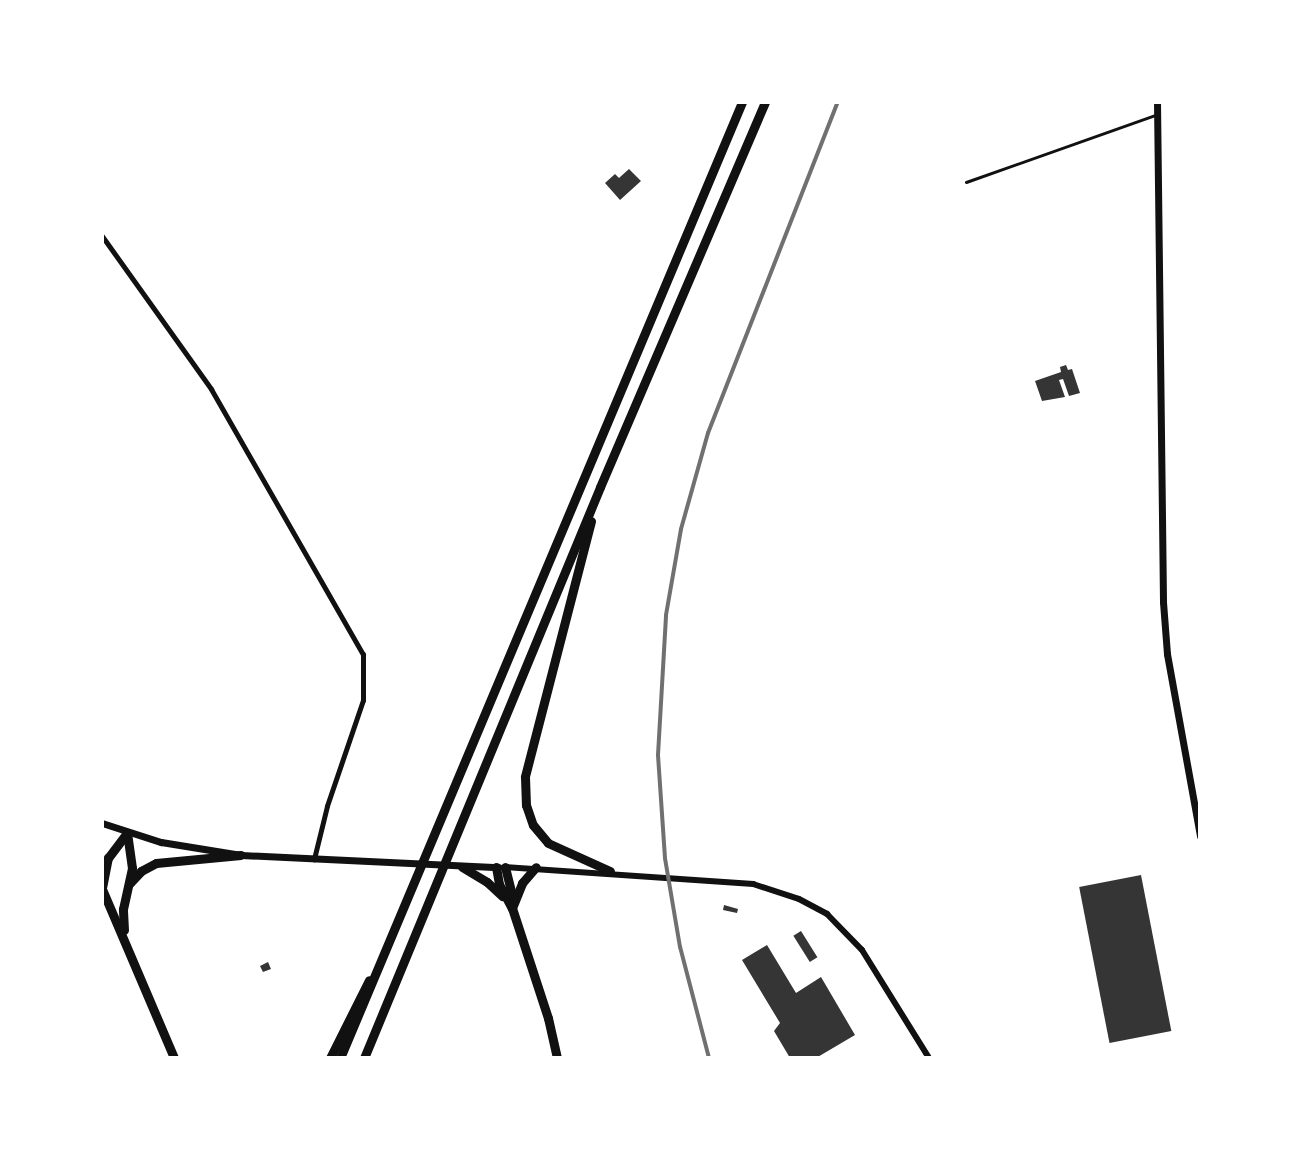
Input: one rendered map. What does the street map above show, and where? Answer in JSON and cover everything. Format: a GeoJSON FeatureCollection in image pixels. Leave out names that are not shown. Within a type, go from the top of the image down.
{"type":"FeatureCollection","features":[{"type":"Feature","properties":{"kind":"highway"},"geometry":{"type":"LineString","coordinates":[[340,1058],[742,102]]}},
{"type":"Feature","properties":{"kind":"highway"},"geometry":{"type":"LineString","coordinates":[[366,1058],[600,487],[765,102]]}},
{"type":"Feature","properties":{"kind":"highway"},"geometry":{"type":"LineString","coordinates":[[600,487],[525,777],[526,805],[533,825],[548,843],[610,871]]}},
{"type":"Feature","properties":{"kind":"highway"},"geometry":{"type":"LineString","coordinates":[[124,937],[123,909],[129,884],[131,849],[127,833]]}},
{"type":"Feature","properties":{"kind":"highway"},"geometry":{"type":"LineString","coordinates":[[127,833],[108,858],[102,889],[174,1058]]}},
{"type":"Feature","properties":{"kind":"highway"},"geometry":{"type":"LineString","coordinates":[[129,884],[141,871],[156,863],[241,855]]}},
{"type":"Feature","properties":{"kind":"highway"},"geometry":{"type":"LineString","coordinates":[[462,867],[487,882],[512,908]]}},
{"type":"Feature","properties":{"kind":"highway"},"geometry":{"type":"LineString","coordinates":[[501,867],[499,884],[512,908],[557,1058]]}},
{"type":"Feature","properties":{"kind":"highway"},"geometry":{"type":"LineString","coordinates":[[512,908],[522,883],[536,867]]}},
{"type":"Feature","properties":{"kind":"highway"},"geometry":{"type":"LineString","coordinates":[[330,1058],[361,990],[376,971]]}},
{"type":"Feature","properties":{"kind":"main road"},"geometry":{"type":"LineString","coordinates":[[1157,102],[1163,602],[1167,654],[1200,836]]}},
{"type":"Feature","properties":{"kind":"main road"},"geometry":{"type":"LineString","coordinates":[[102,823],[127,833],[241,855],[501,867]]}},
{"type":"Feature","properties":{"kind":"street"},"geometry":{"type":"LineString","coordinates":[[102,236],[211,389],[363,654],[363,700],[314,860]]}},
{"type":"Feature","properties":{"kind":"street"},"geometry":{"type":"LineString","coordinates":[[501,867],[610,871],[753,884],[827,914],[862,950],[929,1058]]}},
{"type":"Feature","properties":{"kind":"lane"},"geometry":{"type":"LineString","coordinates":[[966,182],[1156,115]]}},
{"type":"Feature","properties":{"kind":"building"},"geometry":{"type":"Polygon","coordinates":[[[629,169],[641,181],[620,200],[605,183],[615,174],[619,178],[629,169]]]}},
{"type":"Feature","properties":{"kind":"building"},"geometry":{"type":"Polygon","coordinates":[[[1066,365],[1068,370],[1072,369],[1080,393],[1069,396],[1063,379],[1059,380],[1065,397],[1042,401],[1035,381],[1061,372],[1060,367],[1066,365]]]}},
{"type":"Feature","properties":{"kind":"building"},"geometry":{"type":"Polygon","coordinates":[[[1141,875],[1171,1031],[1109,1043],[1079,887],[1141,875]]]}},
{"type":"Feature","properties":{"kind":"building"},"geometry":{"type":"Polygon","coordinates":[[[724,905],[738,909],[737,913],[723,910],[724,905]]]}},
{"type":"Feature","properties":{"kind":"building"},"geometry":{"type":"Polygon","coordinates":[[[801,931],[817,957],[810,962],[793,936],[801,931]]]}},
{"type":"Feature","properties":{"kind":"building"},"geometry":{"type":"Polygon","coordinates":[[[767,945],[796,993],[821,977],[855,1035],[816,1058],[790,1058],[774,1031],[780,1023],[742,960],[767,945]]]}},
{"type":"Feature","properties":{"kind":"building"},"geometry":{"type":"Polygon","coordinates":[[[268,962],[271,969],[263,972],[260,966],[268,962]]]}},
{"type":"Feature","properties":{"kind":"railway"},"geometry":{"type":"LineString","coordinates":[[709,1058],[680,947],[665,858],[658,755],[666,615],[681,529],[708,433],[838,102]]}}]}
